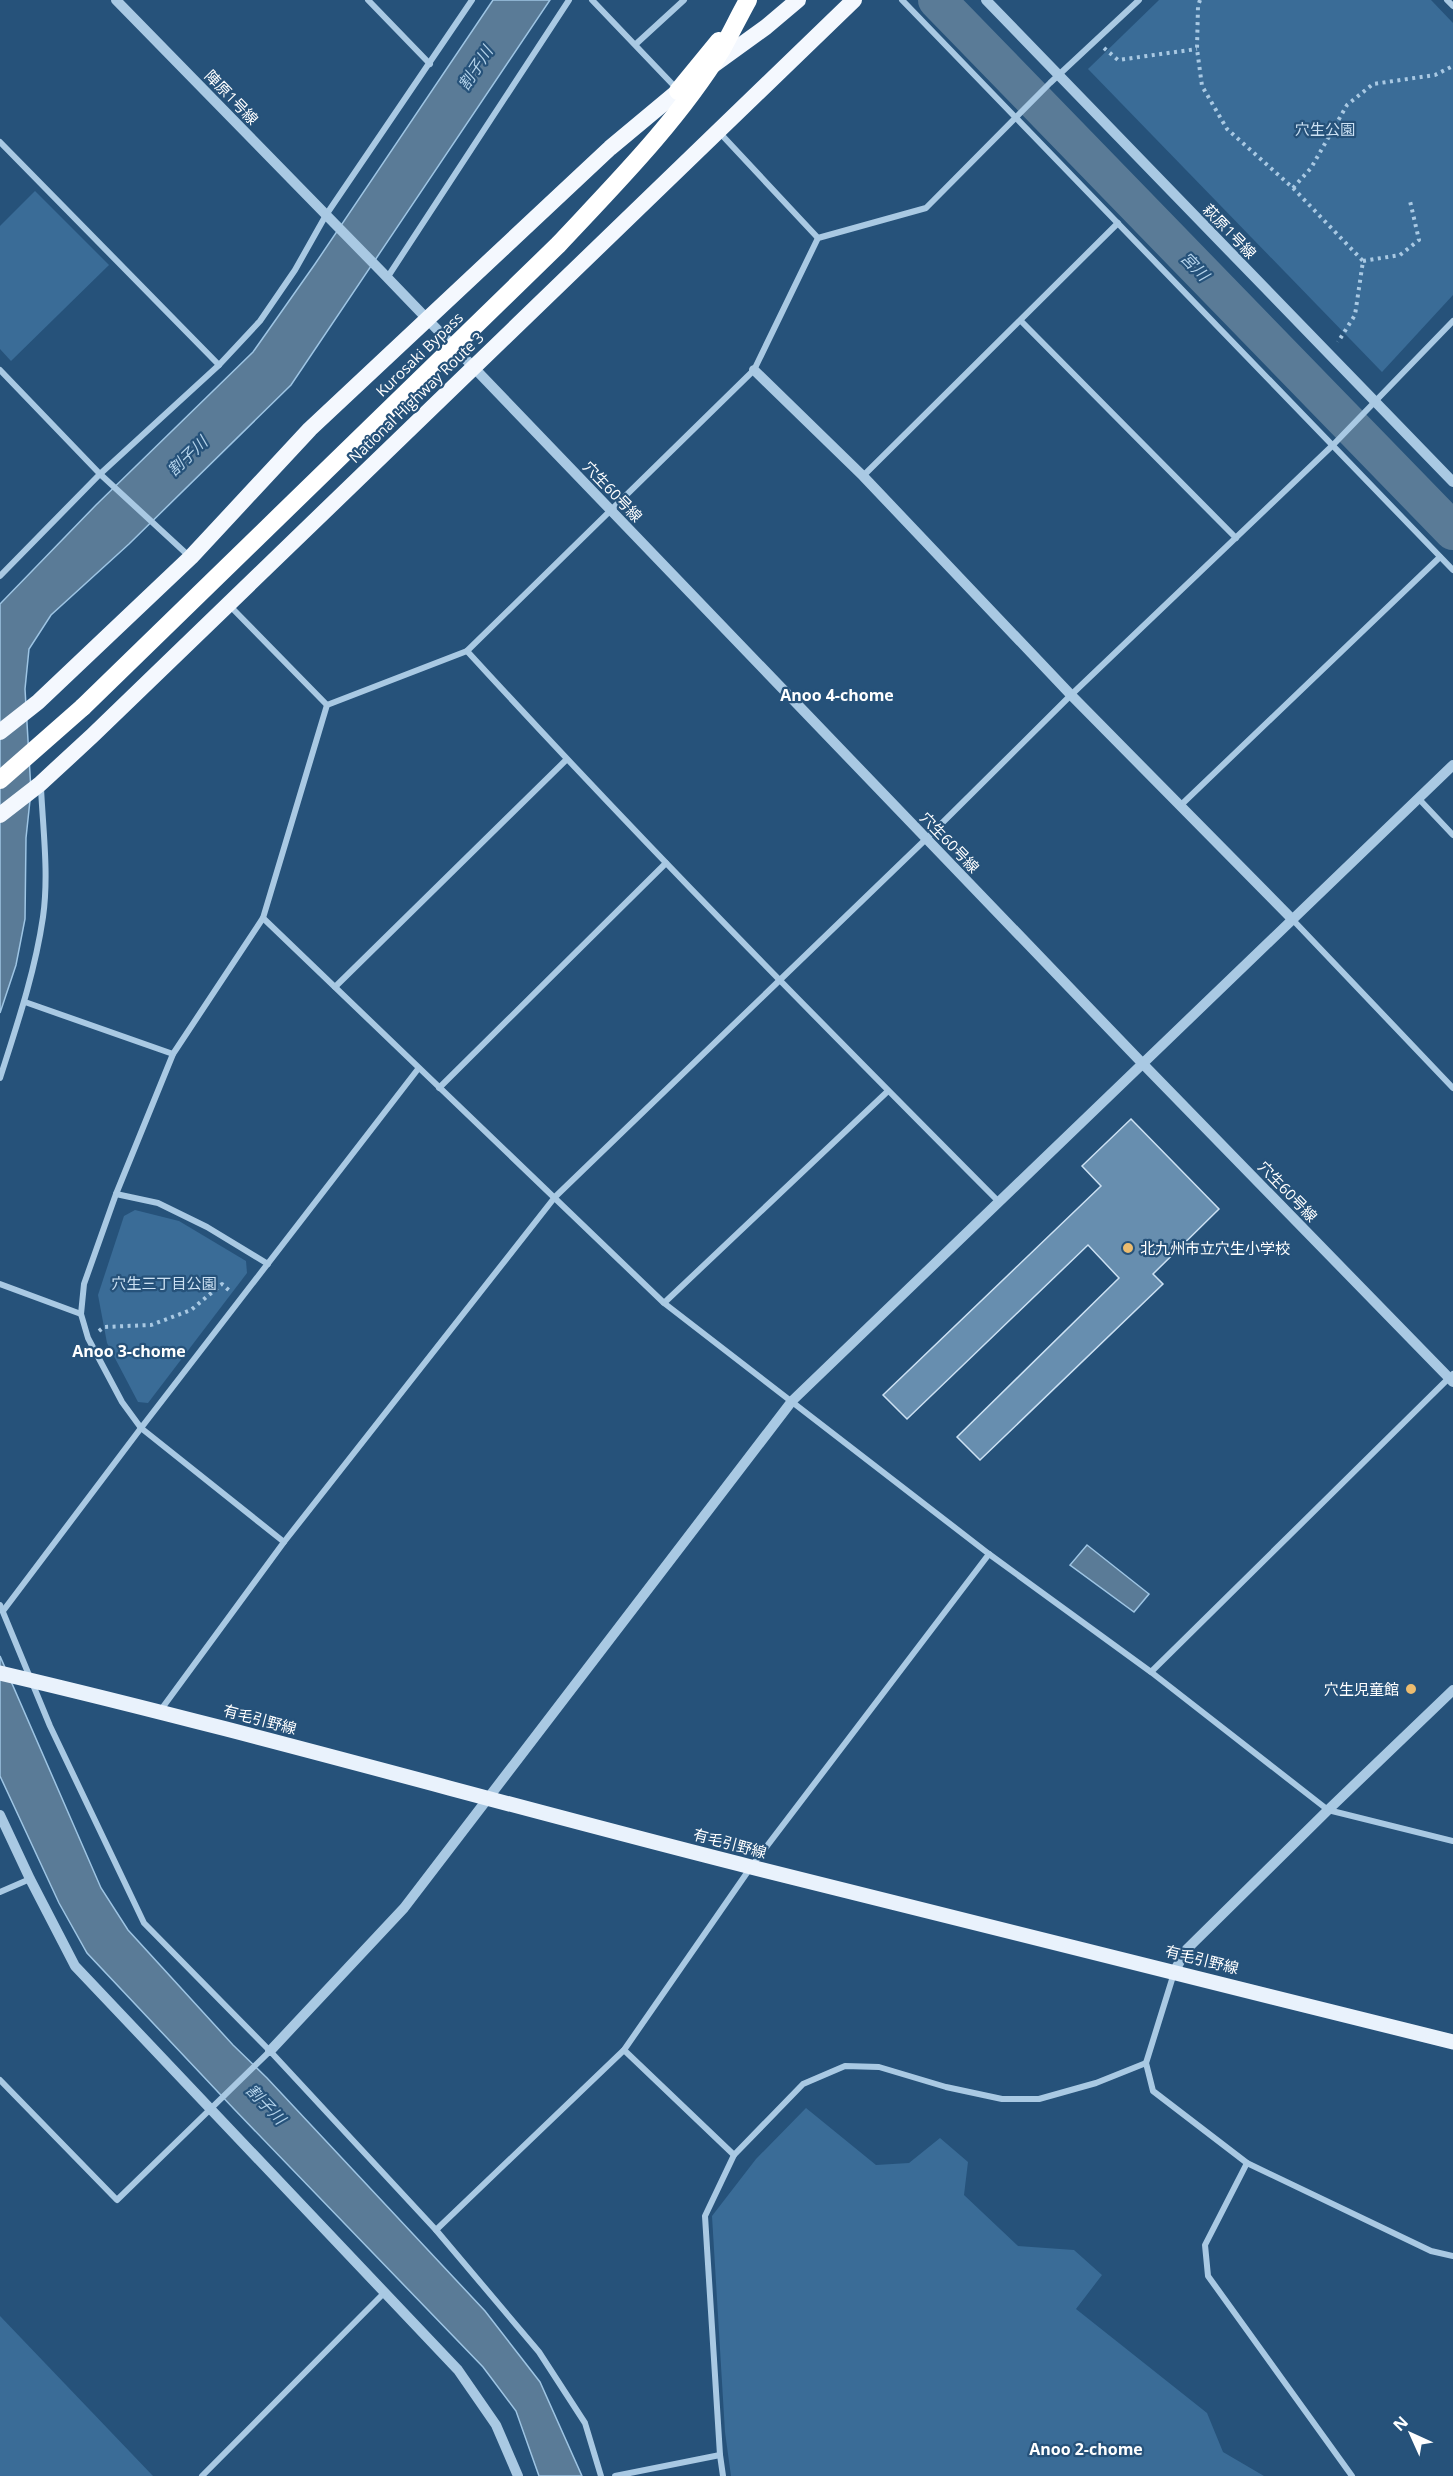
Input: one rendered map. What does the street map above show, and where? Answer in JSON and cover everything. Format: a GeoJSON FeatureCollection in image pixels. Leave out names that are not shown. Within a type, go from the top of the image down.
{"type":"FeatureCollection","features":[{"type":"Feature","properties":{"kind":"highway","name":"Kurosaki Bypass"},"geometry":{"type":"LineString","coordinates":[[0,780],[83,707],[558,245],[626,173],[686,101],[722,48],[747,0]]}},
{"type":"Feature","properties":{"kind":"highway"},"geometry":{"type":"LineString","coordinates":[[678,90],[754,0]]}},
{"type":"Feature","properties":{"kind":"highway"},"geometry":{"type":"LineString","coordinates":[[0,732],[38,702],[191,557],[310,429],[610,148],[678,90],[766,27],[798,0]]}},
{"type":"Feature","properties":{"kind":"highway","name":"National Highway Route 3"},"geometry":{"type":"LineString","coordinates":[[0,815],[35,787],[227,604],[854,0]]}},
{"type":"Feature","properties":{"kind":"main road","name":"有毛引野線"},"geometry":{"type":"LineString","coordinates":[[0,1674],[159,1711],[751,1867],[1175,1970],[1453,2042]]}},
{"type":"Feature","properties":{"kind":"street","name":"陣原1号線"},"geometry":{"type":"LineString","coordinates":[[116,0],[384,274]]}},
{"type":"Feature","properties":{"kind":"street"},"geometry":{"type":"LineString","coordinates":[[369,0],[430,64]]}},
{"type":"Feature","properties":{"kind":"street"},"geometry":{"type":"LineString","coordinates":[[0,576],[100,474],[219,365],[260,321],[295,270],[326,215],[472,0]]}},
{"type":"Feature","properties":{"kind":"street"},"geometry":{"type":"LineString","coordinates":[[384,274],[569,0]]}},
{"type":"Feature","properties":{"kind":"street"},"geometry":{"type":"LineString","coordinates":[[592,0],[678,90]]}},
{"type":"Feature","properties":{"kind":"street"},"geometry":{"type":"LineString","coordinates":[[636,44],[684,0]]}},
{"type":"Feature","properties":{"kind":"street"},"geometry":{"type":"LineString","coordinates":[[902,0],[1453,570]]}},
{"type":"Feature","properties":{"kind":"street","name":"萩原1号線"},"geometry":{"type":"LineString","coordinates":[[986,0],[1054,80],[1377,402],[1453,482]]}},
{"type":"Feature","properties":{"kind":"street"},"geometry":{"type":"LineString","coordinates":[[327,705],[467,651],[754,370],[818,238],[926,208],[1023,110],[1139,0]]}},
{"type":"Feature","properties":{"kind":"street"},"geometry":{"type":"LineString","coordinates":[[1447,0],[1453,6]]}},
{"type":"Feature","properties":{"kind":"street"},"geometry":{"type":"LineString","coordinates":[[719,132],[818,238]]}},
{"type":"Feature","properties":{"kind":"street"},"geometry":{"type":"LineString","coordinates":[[0,142],[219,365]]}},
{"type":"Feature","properties":{"kind":"street"},"geometry":{"type":"LineString","coordinates":[[863,476],[1118,224]]}},
{"type":"Feature","properties":{"kind":"street","name":"穴生60号線"},"geometry":{"type":"LineString","coordinates":[[384,274],[1143,1064],[1452,1378]]}},
{"type":"Feature","properties":{"kind":"street"},"geometry":{"type":"LineString","coordinates":[[1020,321],[1236,538]]}},
{"type":"Feature","properties":{"kind":"street"},"geometry":{"type":"LineString","coordinates":[[159,1711],[284,1542],[555,1197],[926,839],[1071,695],[1334,445],[1340,436],[1377,402],[1453,321]]}},
{"type":"Feature","properties":{"kind":"street"},"geometry":{"type":"LineString","coordinates":[[0,370],[100,474],[191,557]]}},
{"type":"Feature","properties":{"kind":"street"},"geometry":{"type":"LineString","coordinates":[[754,370],[863,476],[1071,695],[1292,919],[1453,1088]]}},
{"type":"Feature","properties":{"kind":"street"},"geometry":{"type":"LineString","coordinates":[[1181,805],[1440,557]]}},
{"type":"Feature","properties":{"kind":"street"},"geometry":{"type":"LineString","coordinates":[[227,604],[327,705]]}},
{"type":"Feature","properties":{"kind":"street"},"geometry":{"type":"LineString","coordinates":[[467,651],[566,760],[779,980],[999,1202]]}},
{"type":"Feature","properties":{"kind":"street"},"geometry":{"type":"LineString","coordinates":[[284,1542],[141,1428],[122,1402],[88,1338],[81,1314],[84,1284],[116,1194],[173,1054],[262,918],[327,705]]}},
{"type":"Feature","properties":{"kind":"street"},"geometry":{"type":"LineString","coordinates":[[335,987],[566,760]]}},
{"type":"Feature","properties":{"kind":"street"},"geometry":{"type":"LineString","coordinates":[[0,2080],[117,2200],[267,2054],[404,1908],[792,1401],[1453,765]]}},
{"type":"Feature","properties":{"kind":"street"},"geometry":{"type":"LineString","coordinates":[[0,1078],[25,1002],[44,916],[45,873],[35,787]]}},
{"type":"Feature","properties":{"kind":"street"},"geometry":{"type":"LineString","coordinates":[[1419,799],[1453,835]]}},
{"type":"Feature","properties":{"kind":"street"},"geometry":{"type":"LineString","coordinates":[[439,1088],[666,863]]}},
{"type":"Feature","properties":{"kind":"street"},"geometry":{"type":"LineString","coordinates":[[262,918],[664,1303],[989,1554],[1150,1672],[1328,1810],[1453,1841]]}},
{"type":"Feature","properties":{"kind":"street"},"geometry":{"type":"LineString","coordinates":[[25,1002],[173,1054]]}},
{"type":"Feature","properties":{"kind":"street"},"geometry":{"type":"LineString","coordinates":[[418,1069],[2,1608],[27,1680],[144,1923],[436,2230],[539,2352],[585,2422],[601,2476]]}},
{"type":"Feature","properties":{"kind":"street"},"geometry":{"type":"LineString","coordinates":[[664,1303],[888,1091]]}},
{"type":"Feature","properties":{"kind":"street"},"geometry":{"type":"LineString","coordinates":[[116,1194],[158,1203],[207,1227],[268,1264]]}},
{"type":"Feature","properties":{"kind":"street"},"geometry":{"type":"LineString","coordinates":[[0,1284],[81,1314]]}},
{"type":"Feature","properties":{"kind":"street"},"geometry":{"type":"LineString","coordinates":[[1150,1672],[1452,1378]]}},
{"type":"Feature","properties":{"kind":"street"},"geometry":{"type":"LineString","coordinates":[[436,2230],[624,2050],[751,1867],[989,1554]]}},
{"type":"Feature","properties":{"kind":"street"},"geometry":{"type":"LineString","coordinates":[[1453,1690],[1187,1949],[1175,1970],[1146,2063],[1153,2091],[1247,2163],[1431,2251],[1453,2256]]}},
{"type":"Feature","properties":{"kind":"street"},"geometry":{"type":"LineString","coordinates":[[0,1815],[75,1966],[458,2370],[496,2425],[518,2476]]}},
{"type":"Feature","properties":{"kind":"street"},"geometry":{"type":"LineString","coordinates":[[0,1892],[30,1879]]}},
{"type":"Feature","properties":{"kind":"street"},"geometry":{"type":"LineString","coordinates":[[624,2050],[734,2155]]}},
{"type":"Feature","properties":{"kind":"street"},"geometry":{"type":"LineString","coordinates":[[723,2476],[705,2216],[734,2155],[803,2084],[845,2066],[879,2067],[946,2087],[1002,2099],[1039,2098],[1096,2083],[1146,2063]]}},
{"type":"Feature","properties":{"kind":"street"},"geometry":{"type":"LineString","coordinates":[[1247,2163],[1205,2245],[1208,2276],[1352,2476]]}},
{"type":"Feature","properties":{"kind":"street"},"geometry":{"type":"LineString","coordinates":[[202,2476],[386,2292]]}},
{"type":"Feature","properties":{"kind":"street"},"geometry":{"type":"LineString","coordinates":[[615,2476],[720,2455]]}},
{"type":"Feature","properties":{"kind":"path"},"geometry":{"type":"LineString","coordinates":[[1200,0],[1197,49],[1202,86],[1227,129],[1293,188],[1364,261]]}},
{"type":"Feature","properties":{"kind":"path"},"geometry":{"type":"LineString","coordinates":[[1096,41],[1118,60],[1197,49]]}},
{"type":"Feature","properties":{"kind":"path"},"geometry":{"type":"LineString","coordinates":[[1293,188],[1311,168],[1347,105],[1373,84],[1435,75],[1453,66]]}},
{"type":"Feature","properties":{"kind":"path"},"geometry":{"type":"LineString","coordinates":[[1364,261],[1400,255],[1419,240],[1410,201]]}},
{"type":"Feature","properties":{"kind":"path"},"geometry":{"type":"LineString","coordinates":[[1329,354],[1355,315],[1364,261]]}},
{"type":"Feature","properties":{"kind":"path"},"geometry":{"type":"LineString","coordinates":[[88,1338],[104,1327],[151,1325],[191,1310],[222,1284],[241,1300]]}},
{"type":"Feature","properties":{"kind":"green space","name":"穴生公園"},"geometry":{"type":"Polygon","coordinates":[[[1159,0],[1431,0],[1453,23],[1453,295],[1382,372],[1088,69],[1159,0]]]}},
{"type":"Feature","properties":{"kind":"green space"},"geometry":{"type":"Polygon","coordinates":[[[35,191],[109,265],[11,361],[0,349],[0,226],[35,191]]]}},
{"type":"Feature","properties":{"kind":"green space","name":"穴生三丁目公園"},"geometry":{"type":"Polygon","coordinates":[[[135,1210],[179,1221],[246,1261],[247,1273],[148,1403],[138,1402],[107,1343],[98,1295],[124,1216],[135,1210]]]}},
{"type":"Feature","properties":{"kind":"green space"},"geometry":{"type":"Polygon","coordinates":[[[806,2108],[876,2165],[909,2163],[940,2138],[968,2162],[964,2195],[1018,2246],[1074,2250],[1102,2275],[1076,2309],[1207,2413],[1223,2452],[1264,2476],[731,2476],[725,2432],[712,2216],[756,2159],[806,2108]]]}},
{"type":"Feature","properties":{"kind":"green space"},"geometry":{"type":"Polygon","coordinates":[[[0,2316],[153,2476],[0,2476],[0,2316]]]}},
{"type":"Feature","properties":{"kind":"water","name":"割子川"},"geometry":{"type":"Polygon","coordinates":[[[493,0],[550,0],[291,385],[129,544],[51,615],[29,649],[25,689],[31,791],[26,838],[25,919],[16,965],[0,1013],[0,604],[96,505],[253,352],[493,0]]]}},
{"type":"Feature","properties":{"kind":"water"},"geometry":{"type":"Polygon","coordinates":[[[1087,1545],[1149,1594],[1134,1612],[1070,1565],[1087,1545]]]}},
{"type":"Feature","properties":{"kind":"water","name":"割子川"},"geometry":{"type":"Polygon","coordinates":[[[0,1656],[101,1888],[128,1930],[233,2045],[267,2078],[485,2311],[540,2382],[582,2476],[539,2476],[516,2411],[483,2367],[87,1953],[59,1903],[0,1776],[0,1656]]]}},
{"type":"Feature","properties":{"kind":"building"},"geometry":{"type":"Polygon","coordinates":[[[1131,1119],[1219,1209],[1153,1274],[1163,1284],[980,1460],[957,1437],[1119,1278],[1088,1245],[907,1419],[883,1395],[1101,1186],[1082,1166],[1131,1119]]]}},
{"type":"Feature","properties":{"kind":"waterway","name":"宮川"},"geometry":{"type":"LineString","coordinates":[[937,0],[1453,531]]}},
{"type":"Feature","properties":{"kind":"place","name":"北九州市立穴生小学校"},"geometry":{"type":"Point","coordinates":[1128,1248]}},
{"type":"Feature","properties":{"kind":"place","name":"穴生児童館"},"geometry":{"type":"Point","coordinates":[1411,1689]}},
{"type":"Feature","properties":{"kind":"district","name":"Anoo 4-chome"},"geometry":{"type":"Point","coordinates":[837,695]}},
{"type":"Feature","properties":{"kind":"district","name":"Anoo 3-chome"},"geometry":{"type":"Point","coordinates":[129,1351]}},
{"type":"Feature","properties":{"kind":"district","name":"Anoo 2-chome"},"geometry":{"type":"Point","coordinates":[1086,2449]}}]}
